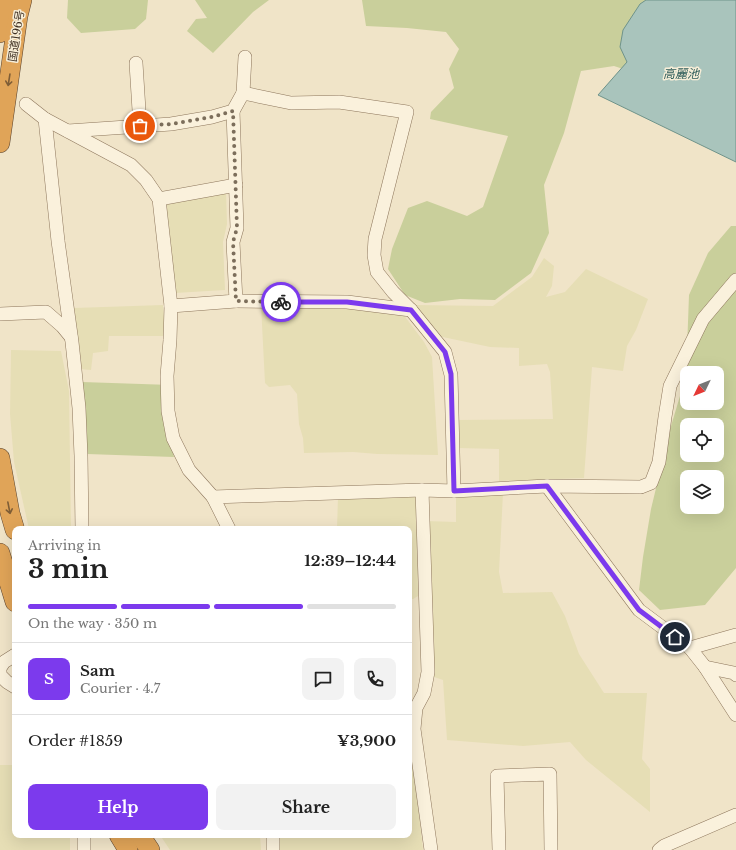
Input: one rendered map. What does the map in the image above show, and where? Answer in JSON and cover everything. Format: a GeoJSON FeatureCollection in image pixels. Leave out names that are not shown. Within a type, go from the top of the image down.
{"type":"FeatureCollection","features":[{"type":"Feature","properties":{"kind":"highway","name":"国道196号"},"geometry":{"type":"LineString","coordinates":[[0,33],[8,0]]}},
{"type":"Feature","properties":{"kind":"highway","name":"国道196号"},"geometry":{"type":"LineString","coordinates":[[0,143],[18,16],[22,0]]}},
{"type":"Feature","properties":{"kind":"highway"},"geometry":{"type":"LineString","coordinates":[[0,458],[10,514],[14,526]]}},
{"type":"Feature","properties":{"kind":"highway"},"geometry":{"type":"LineString","coordinates":[[0,553],[12,592]]}},
{"type":"Feature","properties":{"kind":"highway"},"geometry":{"type":"LineString","coordinates":[[121,838],[128,850]]}},
{"type":"Feature","properties":{"kind":"highway"},"geometry":{"type":"LineString","coordinates":[[142,838],[150,850]]}},
{"type":"Feature","properties":{"kind":"street"},"geometry":{"type":"LineString","coordinates":[[236,301],[233,242],[237,228],[233,111],[243,93],[244,57]]}},
{"type":"Feature","properties":{"kind":"street"},"geometry":{"type":"LineString","coordinates":[[136,63],[140,126]]}},
{"type":"Feature","properties":{"kind":"street"},"geometry":{"type":"LineString","coordinates":[[243,93],[291,103],[339,102],[407,112],[376,239],[374,255],[377,272],[393,292],[411,310],[445,352],[451,374],[454,491]]}},
{"type":"Feature","properties":{"kind":"street"},"geometry":{"type":"LineString","coordinates":[[26,104],[45,119],[130,165],[146,180],[159,199],[170,306],[167,383],[168,411],[173,438],[189,470],[213,497],[228,526]]}},
{"type":"Feature","properties":{"kind":"street"},"geometry":{"type":"LineString","coordinates":[[68,131],[171,124],[212,117],[233,111]]}},
{"type":"Feature","properties":{"kind":"street"},"geometry":{"type":"LineString","coordinates":[[45,119],[58,241],[79,408],[82,526]]}},
{"type":"Feature","properties":{"kind":"street"},"geometry":{"type":"LineString","coordinates":[[159,199],[236,185]]}},
{"type":"Feature","properties":{"kind":"street"},"geometry":{"type":"LineString","coordinates":[[213,497],[422,490],[454,491],[547,486],[641,487],[650,483],[659,462],[664,418],[670,386],[703,319],[736,280]]}},
{"type":"Feature","properties":{"kind":"street"},"geometry":{"type":"LineString","coordinates":[[170,306],[236,301],[347,302],[411,310]]}},
{"type":"Feature","properties":{"kind":"street"},"geometry":{"type":"LineString","coordinates":[[0,314],[46,312],[62,326],[71,337]]}},
{"type":"Feature","properties":{"kind":"street"},"geometry":{"type":"LineString","coordinates":[[547,486],[639,610],[690,648],[705,667],[736,715]]}},
{"type":"Feature","properties":{"kind":"street"},"geometry":{"type":"LineString","coordinates":[[422,490],[428,672],[424,692],[416,708],[414,729],[430,850]]}},
{"type":"Feature","properties":{"kind":"street"},"geometry":{"type":"LineString","coordinates":[[690,648],[736,635]]}},
{"type":"Feature","properties":{"kind":"street"},"geometry":{"type":"LineString","coordinates":[[0,668],[4,662],[12,657]]}},
{"type":"Feature","properties":{"kind":"street"},"geometry":{"type":"LineString","coordinates":[[705,667],[734,673],[736,675]]}},
{"type":"Feature","properties":{"kind":"street"},"geometry":{"type":"LineString","coordinates":[[0,672],[0,675],[12,685]]}},
{"type":"Feature","properties":{"kind":"street"},"geometry":{"type":"LineString","coordinates":[[499,850],[497,776],[550,774],[551,850]]}},
{"type":"Feature","properties":{"kind":"street"},"geometry":{"type":"LineString","coordinates":[[659,850],[664,846],[736,815]]}},
{"type":"Feature","properties":{"kind":"street"},"geometry":{"type":"LineString","coordinates":[[84,838],[84,850]]}},
{"type":"Feature","properties":{"kind":"street"},"geometry":{"type":"LineString","coordinates":[[273,838],[273,850]]}},
{"type":"Feature","properties":{"kind":"shaded area"},"geometry":{"type":"Polygon","coordinates":[[[226,191],[227,224],[223,242],[225,290],[175,293],[163,202],[226,191]]]}},
{"type":"Feature","properties":{"kind":"shaded area"},"geometry":{"type":"Polygon","coordinates":[[[544,258],[554,266],[552,286],[546,297],[565,292],[586,269],[648,299],[636,330],[627,346],[623,371],[592,367],[584,478],[499,481],[499,449],[458,448],[456,420],[553,419],[550,372],[547,364],[519,366],[519,348],[490,347],[438,336],[413,305],[493,306],[532,277],[544,258]]]}},
{"type":"Feature","properties":{"kind":"shaded area"},"geometry":{"type":"Polygon","coordinates":[[[163,305],[165,336],[109,336],[108,351],[93,353],[91,370],[79,369],[74,308],[163,305]]]}},
{"type":"Feature","properties":{"kind":"shaded area"},"geometry":{"type":"Polygon","coordinates":[[[261,305],[344,306],[403,314],[424,342],[432,357],[438,455],[353,452],[304,453],[303,438],[299,424],[297,394],[290,385],[269,387],[265,383],[261,305]]]}},
{"type":"Feature","properties":{"kind":"shaded area"},"geometry":{"type":"Polygon","coordinates":[[[11,350],[61,351],[69,391],[71,526],[28,526],[14,462],[10,414],[11,350]]]}},
{"type":"Feature","properties":{"kind":"shaded area"},"geometry":{"type":"Polygon","coordinates":[[[503,493],[499,572],[503,593],[552,592],[565,616],[579,654],[604,693],[647,693],[642,759],[650,769],[650,812],[586,760],[570,742],[523,746],[447,740],[443,680],[431,676],[426,521],[456,522],[456,495],[503,493]]]}},
{"type":"Feature","properties":{"kind":"shaded area"},"geometry":{"type":"Polygon","coordinates":[[[417,495],[418,596],[412,599],[412,526],[337,526],[338,497],[417,495]]]}},
{"type":"Feature","properties":{"kind":"shaded area"},"geometry":{"type":"Polygon","coordinates":[[[412,747],[423,850],[278,850],[277,838],[412,838],[412,747]]]}},
{"type":"Feature","properties":{"kind":"shaded area"},"geometry":{"type":"Polygon","coordinates":[[[0,765],[12,765],[12,838],[70,838],[70,850],[0,850],[0,765]]]}},
{"type":"Feature","properties":{"kind":"shaded area"},"geometry":{"type":"Polygon","coordinates":[[[162,838],[260,838],[261,850],[170,850],[162,838]]]}},
{"type":"Feature","properties":{"kind":"green space"},"geometry":{"type":"Polygon","coordinates":[[[68,0],[148,0],[146,19],[135,29],[81,33],[67,18],[68,0]]]}},
{"type":"Feature","properties":{"kind":"green space"},"geometry":{"type":"Polygon","coordinates":[[[195,0],[269,0],[253,12],[213,53],[187,31],[196,19],[207,18],[195,0]]]}},
{"type":"Feature","properties":{"kind":"green space"},"geometry":{"type":"Polygon","coordinates":[[[362,0],[736,0],[736,106],[614,66],[581,71],[564,133],[544,185],[549,233],[531,273],[495,300],[460,299],[425,303],[405,295],[388,269],[392,249],[408,208],[427,201],[467,216],[483,207],[508,136],[430,119],[431,112],[454,88],[449,69],[459,49],[446,32],[366,26],[362,0]]]}},
{"type":"Feature","properties":{"kind":"green space"},"geometry":{"type":"Polygon","coordinates":[[[731,226],[736,226],[736,568],[705,605],[660,610],[639,590],[651,509],[671,426],[680,396],[680,410],[724,410],[724,366],[686,366],[689,295],[708,253],[731,226]]]}},
{"type":"Feature","properties":{"kind":"green space"},"geometry":{"type":"Polygon","coordinates":[[[82,382],[171,385],[169,435],[174,457],[87,454],[82,382]]]}},
{"type":"Feature","properties":{"kind":"water","name":"高麗池"},"geometry":{"type":"Polygon","coordinates":[[[646,0],[736,0],[736,162],[598,95],[627,62],[620,47],[623,30],[640,4],[646,0]]]}},
{"type":"Feature","properties":{"kind":"way so far"},"geometry":{"type":"LineString","coordinates":[[140,126],[171,124],[212,117],[233,111],[237,228],[233,242],[236,301],[281,302]]}},
{"type":"Feature","properties":{"kind":"route"},"geometry":{"type":"LineString","coordinates":[[281,302],[347,302],[411,310],[445,352],[451,374],[454,491],[547,486],[639,610],[675,637]]}}]}
